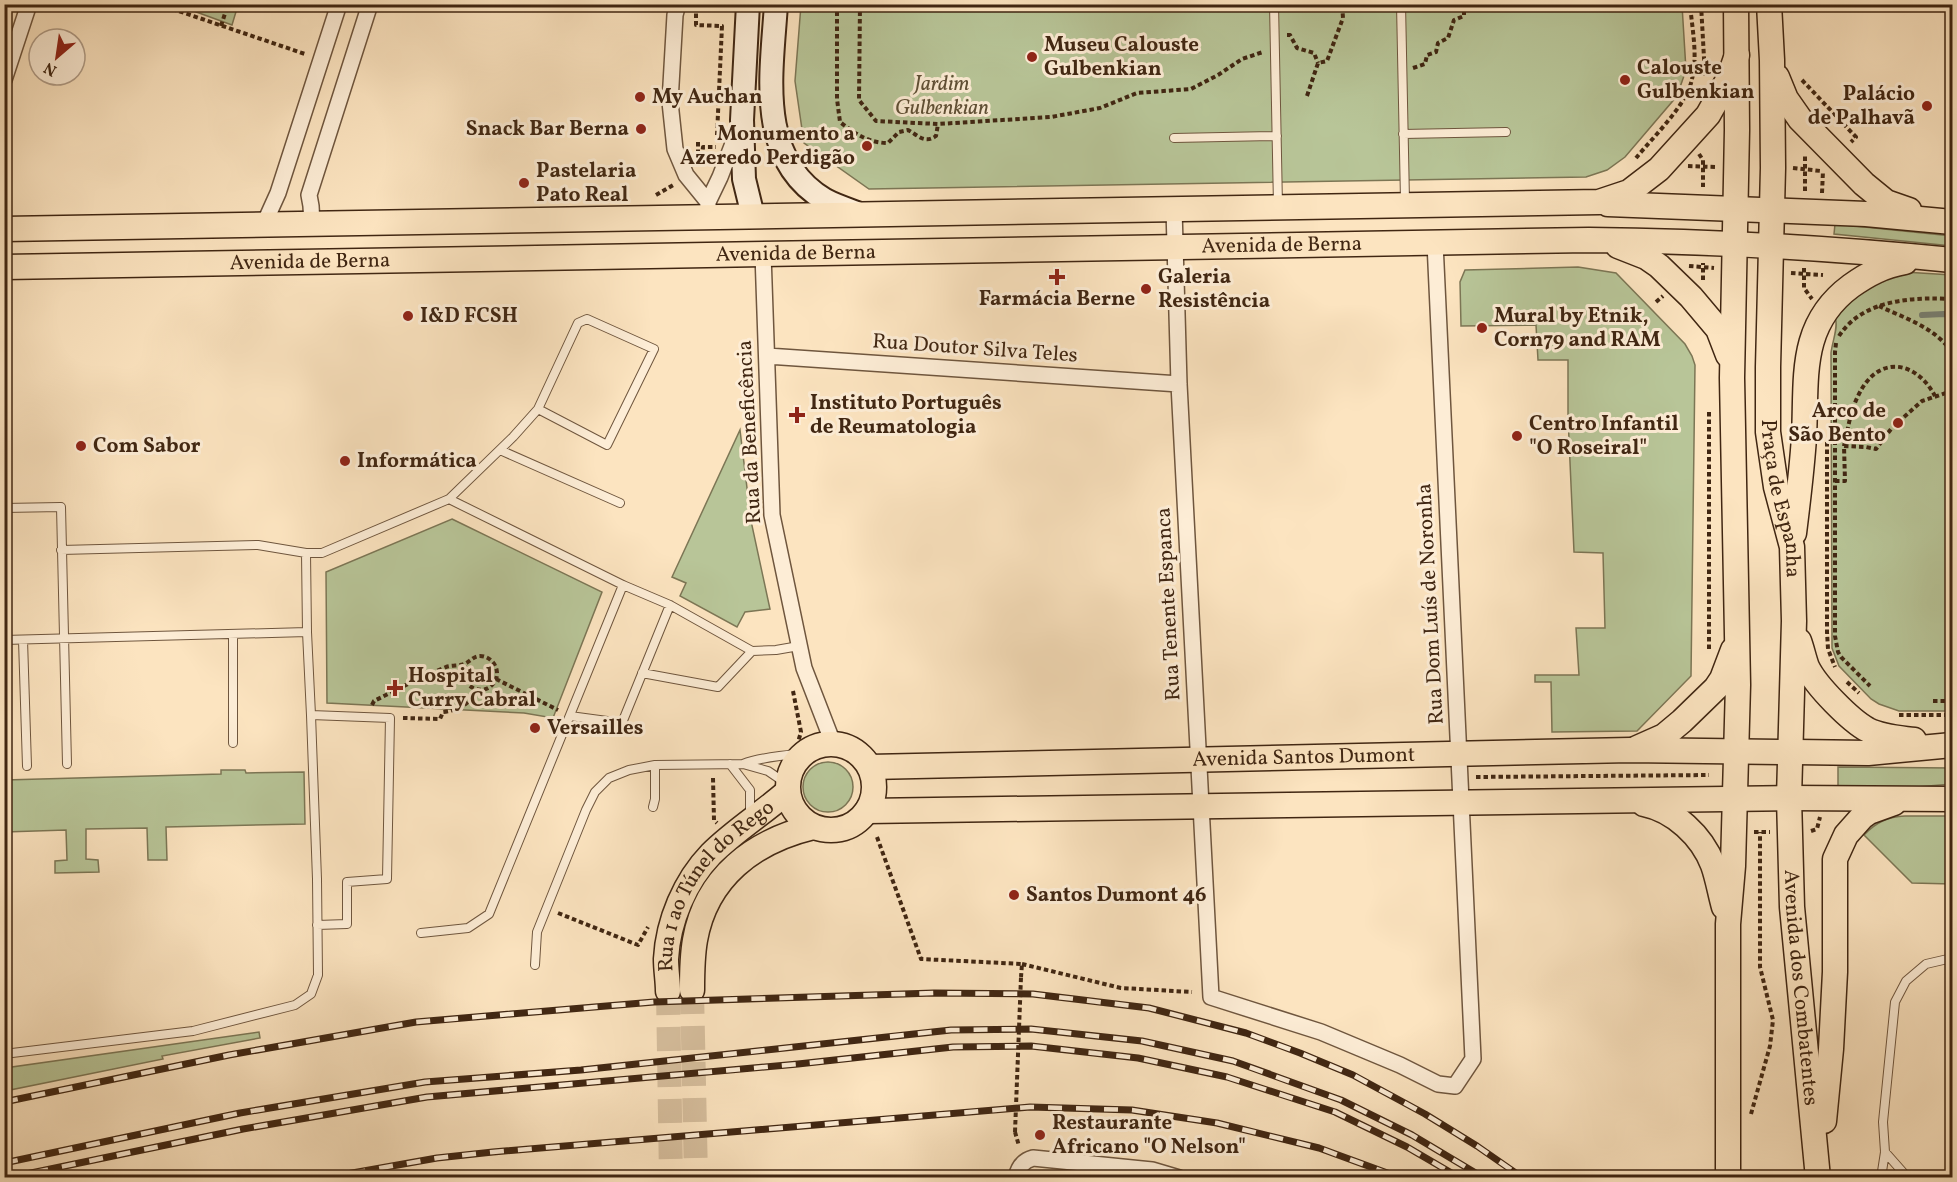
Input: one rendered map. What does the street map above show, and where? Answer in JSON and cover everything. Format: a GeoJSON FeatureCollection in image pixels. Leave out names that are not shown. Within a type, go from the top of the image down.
{"type":"FeatureCollection","features":[{"type":"Feature","properties":{"kind":"main road"},"geometry":{"type":"LineString","coordinates":[[776,4],[771,94],[774,127],[778,141],[793,168],[810,188],[826,201],[861,214]]}},
{"type":"Feature","properties":{"kind":"main road","name":"Praça de Espanha"},"geometry":{"type":"LineString","coordinates":[[1728,924],[1733,866],[1738,636],[1732,378],[1737,130],[1736,4]]}},
{"type":"Feature","properties":{"kind":"main road"},"geometry":{"type":"LineString","coordinates":[[1769,4],[1772,60],[1786,99],[1800,119],[1874,194],[1886,201],[1922,214],[1953,221]]}},
{"type":"Feature","properties":{"kind":"main road"},"geometry":{"type":"LineString","coordinates":[[747,16],[742,120],[744,179],[763,254]]}},
{"type":"Feature","properties":{"kind":"main road"},"geometry":{"type":"LineString","coordinates":[[1588,202],[1599,202],[1629,192],[1659,169],[1708,115],[1729,78],[1737,55]]}},
{"type":"Feature","properties":{"kind":"main road","name":"Praça de Espanha"},"geometry":{"type":"LineString","coordinates":[[1772,60],[1768,432],[1776,487],[1792,546],[1794,621],[1789,798]]}},
{"type":"Feature","properties":{"kind":"main road","name":"Avenida de Berna"},"geometry":{"type":"LineString","coordinates":[[4,229],[312,224],[708,209],[753,216],[1588,202]]}},
{"type":"Feature","properties":{"kind":"main road"},"geometry":{"type":"LineString","coordinates":[[1588,202],[1866,214],[1953,221]]}},
{"type":"Feature","properties":{"kind":"main road","name":"Avenida de Berna"},"geometry":{"type":"LineString","coordinates":[[4,267],[1589,240]]}},
{"type":"Feature","properties":{"kind":"main road"},"geometry":{"type":"LineString","coordinates":[[1589,240],[1685,241],[1951,260]]}},
{"type":"Feature","properties":{"kind":"main road"},"geometry":{"type":"LineString","coordinates":[[1589,240],[1618,246],[1646,257],[1659,266],[1691,297],[1718,329],[1725,344],[1732,378]]}},
{"type":"Feature","properties":{"kind":"main road"},"geometry":{"type":"LineString","coordinates":[[1792,546],[1802,468],[1809,357],[1815,329],[1824,312],[1841,294],[1873,271],[1897,264],[1951,260]]}},
{"type":"Feature","properties":{"kind":"main road"},"geometry":{"type":"LineString","coordinates":[[1794,621],[1807,667],[1815,680],[1860,725],[1870,732],[1883,735],[1949,745]]}},
{"type":"Feature","properties":{"kind":"main road","name":"Praça de Espanha"},"geometry":{"type":"LineString","coordinates":[[1630,750],[1664,736],[1716,688],[1722,679],[1738,636]]}},
{"type":"Feature","properties":{"kind":"main road"},"geometry":{"type":"LineString","coordinates":[[833,743],[848,746],[860,755],[870,767],[874,781],[873,797],[867,810],[857,822],[843,828],[828,830],[813,827],[801,819],[792,806],[787,788],[789,772],[800,748],[833,743]]}},
{"type":"Feature","properties":{"kind":"main road"},"geometry":{"type":"LineString","coordinates":[[1736,752],[1868,753],[1949,745]]}},
{"type":"Feature","properties":{"kind":"main road","name":"Avenida Santos Dumont"},"geometry":{"type":"LineString","coordinates":[[870,767],[1630,750],[1736,752]]}},
{"type":"Feature","properties":{"kind":"main road","name":"Rua 1 ao Túnel do Rego"},"geometry":{"type":"LineString","coordinates":[[668,992],[666,961],[668,942],[681,898],[690,882],[712,854],[787,788]]}},
{"type":"Feature","properties":{"kind":"main road"},"geometry":{"type":"LineString","coordinates":[[867,810],[1789,798],[1953,799]]}},
{"type":"Feature","properties":{"kind":"main road","name":"Avenida dos Combatentes"},"geometry":{"type":"LineString","coordinates":[[1789,798],[1792,907],[1818,1175]]}},
{"type":"Feature","properties":{"kind":"main road"},"geometry":{"type":"LineString","coordinates":[[1818,1175],[1832,1049],[1835,859],[1841,842],[1848,832],[1869,812],[1898,802],[1917,799]]}},
{"type":"Feature","properties":{"kind":"main road"},"geometry":{"type":"LineString","coordinates":[[1630,801],[1652,806],[1670,814],[1699,841],[1713,866],[1728,924],[1728,1178]]}},
{"type":"Feature","properties":{"kind":"main road","name":"Rua 1 ao Túnel do Rego"},"geometry":{"type":"LineString","coordinates":[[692,990],[693,962],[699,924],[718,885],[729,872],[763,845],[813,827]]}},
{"type":"Feature","properties":{"kind":"street"},"geometry":{"type":"LineString","coordinates":[[5,74],[29,4]]}},
{"type":"Feature","properties":{"kind":"street"},"geometry":{"type":"LineString","coordinates":[[264,224],[278,193],[339,4]]}},
{"type":"Feature","properties":{"kind":"street"},"geometry":{"type":"LineString","coordinates":[[312,224],[312,206],[309,195],[370,4]]}},
{"type":"Feature","properties":{"kind":"street"},"geometry":{"type":"LineString","coordinates":[[678,4],[675,15],[670,102],[675,149],[686,175],[708,209]]}},
{"type":"Feature","properties":{"kind":"street"},"geometry":{"type":"LineString","coordinates":[[738,4],[747,16]]}},
{"type":"Feature","properties":{"kind":"street"},"geometry":{"type":"LineString","coordinates":[[708,209],[742,120]]}},
{"type":"Feature","properties":{"kind":"street","name":"Rua Tenente Espanca"},"geometry":{"type":"LineString","coordinates":[[1174,209],[1179,384],[1211,996]]}},
{"type":"Feature","properties":{"kind":"street","name":"Rua Dom Luís de Noronha"},"geometry":{"type":"LineString","coordinates":[[1211,996],[1321,1032],[1438,1084],[1455,1086],[1473,1059],[1435,243]]}},
{"type":"Feature","properties":{"kind":"street","name":"Rua da Beneficência"},"geometry":{"type":"LineString","coordinates":[[763,254],[772,515],[804,668],[833,743]]}},
{"type":"Feature","properties":{"kind":"street","name":"Rua Doutor Silva Teles"},"geometry":{"type":"LineString","coordinates":[[767,356],[1179,384]]}},
{"type":"Feature","properties":{"kind":"street"},"geometry":{"type":"LineString","coordinates":[[1016,1178],[1019,1167],[1023,1162],[1032,1158],[1152,1170],[1179,1178]]}},
{"type":"Feature","properties":{"kind":"lane"},"geometry":{"type":"LineString","coordinates":[[1274,4],[1278,207]]}},
{"type":"Feature","properties":{"kind":"lane"},"geometry":{"type":"LineString","coordinates":[[1401,4],[1405,205]]}},
{"type":"Feature","properties":{"kind":"lane"},"geometry":{"type":"LineString","coordinates":[[1403,134],[1506,132]]}},
{"type":"Feature","properties":{"kind":"lane"},"geometry":{"type":"LineString","coordinates":[[1174,138],[1277,136]]}},
{"type":"Feature","properties":{"kind":"lane"},"geometry":{"type":"LineString","coordinates":[[61,550],[258,545],[306,553],[322,553],[449,498],[538,410],[578,323],[587,319],[654,349],[607,445],[538,410]]}},
{"type":"Feature","properties":{"kind":"lane"},"geometry":{"type":"LineString","coordinates":[[500,450],[620,503]]}},
{"type":"Feature","properties":{"kind":"lane"},"geometry":{"type":"LineString","coordinates":[[449,498],[623,585],[670,605],[752,651],[799,646]]}},
{"type":"Feature","properties":{"kind":"lane"},"geometry":{"type":"LineString","coordinates":[[4,508],[61,507],[67,764]]}},
{"type":"Feature","properties":{"kind":"lane"},"geometry":{"type":"LineString","coordinates":[[4,1054],[193,1031],[295,1005],[311,994],[318,975],[306,553]]}},
{"type":"Feature","properties":{"kind":"lane"},"geometry":{"type":"LineString","coordinates":[[421,933],[468,928],[489,914],[623,585]]}},
{"type":"Feature","properties":{"kind":"lane"},"geometry":{"type":"LineString","coordinates":[[570,716],[622,723],[670,605]]}},
{"type":"Feature","properties":{"kind":"lane"},"geometry":{"type":"LineString","coordinates":[[4,640],[307,632]]}},
{"type":"Feature","properties":{"kind":"lane"},"geometry":{"type":"LineString","coordinates":[[233,634],[233,743]]}},
{"type":"Feature","properties":{"kind":"lane"},"geometry":{"type":"LineString","coordinates":[[23,640],[27,766]]}},
{"type":"Feature","properties":{"kind":"lane"},"geometry":{"type":"LineString","coordinates":[[642,674],[718,687],[752,651]]}},
{"type":"Feature","properties":{"kind":"lane"},"geometry":{"type":"LineString","coordinates":[[311,715],[390,718],[387,879],[347,882],[347,924],[317,925]]}},
{"type":"Feature","properties":{"kind":"lane"},"geometry":{"type":"LineString","coordinates":[[743,764],[760,758],[784,757],[800,748]]}},
{"type":"Feature","properties":{"kind":"lane"},"geometry":{"type":"LineString","coordinates":[[730,764],[750,789],[750,821]]}},
{"type":"Feature","properties":{"kind":"lane"},"geometry":{"type":"LineString","coordinates":[[535,964],[537,932],[595,792],[609,777],[655,765],[743,764],[768,771],[787,788]]}},
{"type":"Feature","properties":{"kind":"lane"},"geometry":{"type":"LineString","coordinates":[[653,807],[655,765]]}},
{"type":"Feature","properties":{"kind":"lane"},"geometry":{"type":"LineString","coordinates":[[1881,1178],[1885,1152],[1883,1122],[1894,1002],[1906,981],[1926,964],[1953,958]]}},
{"type":"Feature","properties":{"kind":"lane"},"geometry":{"type":"LineString","coordinates":[[1885,1152],[1908,1178]]}},
{"type":"Feature","properties":{"kind":"path"},"geometry":{"type":"LineString","coordinates":[[221,26],[228,4]]}},
{"type":"Feature","properties":{"kind":"path"},"geometry":{"type":"LineString","coordinates":[[837,4],[837,99],[840,122],[856,134],[880,143],[888,143],[899,132],[908,130],[922,139],[930,140],[936,136],[938,124]]}},
{"type":"Feature","properties":{"kind":"path"},"geometry":{"type":"LineString","coordinates":[[860,4],[859,100],[876,121],[938,124],[1051,117],[1100,108],[1137,93],[1191,88],[1218,75],[1242,59],[1275,48]]}},
{"type":"Feature","properties":{"kind":"path"},"geometry":{"type":"LineString","coordinates":[[1318,63],[1327,61],[1343,18],[1342,4]]}},
{"type":"Feature","properties":{"kind":"path"},"geometry":{"type":"LineString","coordinates":[[1402,68],[1416,68],[1425,64],[1428,55],[1436,52],[1438,43],[1448,38],[1454,20],[1464,16],[1464,4]]}},
{"type":"Feature","properties":{"kind":"path"},"geometry":{"type":"LineString","coordinates":[[1599,5],[1668,4]]}},
{"type":"Feature","properties":{"kind":"path"},"geometry":{"type":"LineString","coordinates":[[1630,165],[1689,91],[1694,67],[1690,4]]}},
{"type":"Feature","properties":{"kind":"path"},"geometry":{"type":"LineString","coordinates":[[1701,4],[1705,76]]}},
{"type":"Feature","properties":{"kind":"path"},"geometry":{"type":"LineString","coordinates":[[161,5],[321,59]]}},
{"type":"Feature","properties":{"kind":"path"},"geometry":{"type":"LineString","coordinates":[[696,17],[696,25],[722,26],[717,147],[703,147],[702,155],[698,155],[698,142]]}},
{"type":"Feature","properties":{"kind":"path"},"geometry":{"type":"LineString","coordinates":[[1275,35],[1290,36],[1297,48],[1314,53],[1318,63],[1307,96]]}},
{"type":"Feature","properties":{"kind":"path"},"geometry":{"type":"LineString","coordinates":[[1804,212],[1805,156]]}},
{"type":"Feature","properties":{"kind":"path"},"geometry":{"type":"LineString","coordinates":[[653,196],[670,188],[686,175]]}},
{"type":"Feature","properties":{"kind":"path"},"geometry":{"type":"LineString","coordinates":[[1804,248],[1804,288],[1824,312]]}},
{"type":"Feature","properties":{"kind":"path"},"geometry":{"type":"LineString","coordinates":[[1870,686],[1841,657],[1836,646],[1834,352],[1836,341],[1855,318],[1879,306],[1908,299],[1953,299]]}},
{"type":"Feature","properties":{"kind":"path"},"geometry":{"type":"LineString","coordinates":[[1879,306],[1931,332],[1953,353]]}},
{"type":"Feature","properties":{"kind":"path"},"geometry":{"type":"LineString","coordinates":[[1834,481],[1845,481],[1844,446],[1848,426],[1858,396],[1868,381],[1887,367],[1900,366],[1912,371],[1927,382],[1935,396]]}},
{"type":"Feature","properties":{"kind":"path"},"geometry":{"type":"LineString","coordinates":[[1904,417],[1922,401],[1953,391]]}},
{"type":"Feature","properties":{"kind":"path"},"geometry":{"type":"LineString","coordinates":[[1844,446],[1876,449],[1892,429]]}},
{"type":"Feature","properties":{"kind":"path"},"geometry":{"type":"LineString","coordinates":[[1827,437],[1828,649],[1841,675]]}},
{"type":"Feature","properties":{"kind":"path"},"geometry":{"type":"LineString","coordinates":[[366,717],[374,701],[448,666],[465,664],[474,657],[485,657],[494,663],[496,679],[488,688],[477,690],[472,688],[465,680],[465,664]]}},
{"type":"Feature","properties":{"kind":"path"},"geometry":{"type":"LineString","coordinates":[[496,679],[570,716]]}},
{"type":"Feature","properties":{"kind":"path"},"geometry":{"type":"LineString","coordinates":[[1846,680],[1861,695]]}},
{"type":"Feature","properties":{"kind":"path"},"geometry":{"type":"LineString","coordinates":[[390,718],[440,719],[443,712],[464,706],[471,701],[477,690]]}},
{"type":"Feature","properties":{"kind":"path"},"geometry":{"type":"LineString","coordinates":[[792,690],[801,732],[800,748]]}},
{"type":"Feature","properties":{"kind":"path"},"geometry":{"type":"LineString","coordinates":[[1933,701],[1953,701]]}},
{"type":"Feature","properties":{"kind":"path"},"geometry":{"type":"LineString","coordinates":[[1896,715],[1953,715]]}},
{"type":"Feature","properties":{"kind":"path"},"geometry":{"type":"LineString","coordinates":[[708,828],[714,820],[713,765]]}},
{"type":"Feature","properties":{"kind":"path"},"geometry":{"type":"LineString","coordinates":[[1474,777],[1709,775]]}},
{"type":"Feature","properties":{"kind":"path"},"geometry":{"type":"LineString","coordinates":[[1750,1118],[1770,1046],[1773,1026],[1770,1004],[1760,967],[1760,832]]}},
{"type":"Feature","properties":{"kind":"path"},"geometry":{"type":"LineString","coordinates":[[877,837],[921,959],[1022,964],[1121,988],[1192,992]]}},
{"type":"Feature","properties":{"kind":"path"},"geometry":{"type":"LineString","coordinates":[[547,908],[638,945],[650,924]]}},
{"type":"Feature","properties":{"kind":"path"},"geometry":{"type":"LineString","coordinates":[[1015,1132],[1022,964]]}},
{"type":"Feature","properties":{"kind":"green space"},"geometry":{"type":"Polygon","coordinates":[[[177,5],[238,5],[232,25],[177,5]]]}},
{"type":"Feature","properties":{"kind":"green space","name":"Jardim Gulbenkian"},"geometry":{"type":"Polygon","coordinates":[[[801,5],[1682,5],[1686,70],[1677,96],[1625,157],[1607,170],[1586,177],[869,189],[804,143],[795,81],[801,5]]]}},
{"type":"Feature","properties":{"kind":"green space"},"geometry":{"type":"Polygon","coordinates":[[[1835,224],[1952,236],[1952,246],[1834,234],[1835,224]]]}},
{"type":"Feature","properties":{"kind":"green space"},"geometry":{"type":"Polygon","coordinates":[[[1578,267],[1616,273],[1685,344],[1695,365],[1691,676],[1637,731],[1552,732],[1551,682],[1535,682],[1535,675],[1579,675],[1576,628],[1605,628],[1603,553],[1574,552],[1568,360],[1538,360],[1536,325],[1461,326],[1460,282],[1465,270],[1578,267]]]}},
{"type":"Feature","properties":{"kind":"green space"},"geometry":{"type":"Polygon","coordinates":[[[1904,272],[1952,275],[1952,711],[1899,711],[1879,704],[1871,699],[1839,666],[1832,648],[1831,353],[1836,330],[1835,318],[1845,301],[1864,287],[1904,272]]]}},
{"type":"Feature","properties":{"kind":"green space"},"geometry":{"type":"Polygon","coordinates":[[[740,430],[751,521],[770,609],[745,612],[737,627],[680,596],[686,583],[672,577],[740,430]]]}},
{"type":"Feature","properties":{"kind":"green space"},"geometry":{"type":"Polygon","coordinates":[[[452,519],[602,592],[553,718],[524,713],[327,703],[326,572],[452,519]]]}},
{"type":"Feature","properties":{"kind":"green space"},"geometry":{"type":"Polygon","coordinates":[[[823,762],[833,762],[846,769],[853,782],[853,792],[846,805],[833,812],[823,812],[814,808],[807,801],[803,792],[803,782],[807,773],[814,766],[823,762]]]}},
{"type":"Feature","properties":{"kind":"green space"},"geometry":{"type":"Polygon","coordinates":[[[1838,767],[1952,768],[1952,784],[1893,789],[1838,789],[1838,767]]]}},
{"type":"Feature","properties":{"kind":"green space"},"geometry":{"type":"Polygon","coordinates":[[[221,770],[245,770],[246,773],[304,772],[305,824],[166,827],[167,860],[148,860],[147,828],[86,829],[86,859],[98,860],[99,872],[55,873],[55,861],[67,860],[66,830],[5,832],[5,780],[221,774],[221,770]]]}},
{"type":"Feature","properties":{"kind":"green space"},"geometry":{"type":"Polygon","coordinates":[[[1905,816],[1952,816],[1952,884],[1912,883],[1864,835],[1883,821],[1905,816]]]}},
{"type":"Feature","properties":{"kind":"green space"},"geometry":{"type":"Polygon","coordinates":[[[259,1032],[260,1038],[162,1056],[163,1059],[5,1091],[5,1068],[259,1032]]]}},
{"type":"Feature","properties":{"kind":"waterway"},"geometry":{"type":"LineString","coordinates":[[1922,315],[1952,315]]}},
{"type":"Feature","properties":{"kind":"tunnel"},"geometry":{"type":"LineString","coordinates":[[692,990],[696,1178]]}},
{"type":"Feature","properties":{"kind":"tunnel"},"geometry":{"type":"LineString","coordinates":[[668,991],[671,1178]]}},
{"type":"Feature","properties":{"kind":"railway"},"geometry":{"type":"LineString","coordinates":[[4,1102],[229,1055],[416,1022],[654,1002],[934,993],[1033,994],[1149,1008],[1246,1033],[1300,1053],[1353,1075],[1425,1114],[1523,1178]]}},
{"type":"Feature","properties":{"kind":"railway"},"geometry":{"type":"LineString","coordinates":[[4,1163],[240,1113],[425,1082],[581,1070],[951,1030],[1031,1029],[1142,1041],[1233,1061],[1341,1100],[1412,1135],[1484,1178]]}},
{"type":"Feature","properties":{"kind":"railway"},"geometry":{"type":"LineString","coordinates":[[7,1178],[243,1129],[427,1097],[798,1064],[953,1047],[1031,1046],[1138,1058],[1227,1077],[1335,1112],[1407,1147],[1460,1178]]}},
{"type":"Feature","properties":{"kind":"railway"},"geometry":{"type":"LineString","coordinates":[[324,1178],[437,1158],[493,1152],[1030,1107],[1132,1110],[1217,1123],[1319,1148],[1401,1178]]}},
{"type":"Feature","properties":{"kind":"place","name":"Museu Calouste Gulbenkian"},"geometry":{"type":"Point","coordinates":[1032,57]}},
{"type":"Feature","properties":{"kind":"place","name":"Calouste Gulbenkian"},"geometry":{"type":"Point","coordinates":[1625,80]}},
{"type":"Feature","properties":{"kind":"place","name":"My Auchan"},"geometry":{"type":"Point","coordinates":[640,97]}},
{"type":"Feature","properties":{"kind":"place","name":"Palácio de Palhavã"},"geometry":{"type":"Point","coordinates":[1927,106]}},
{"type":"Feature","properties":{"kind":"place","name":"Snack Bar Berna"},"geometry":{"type":"Point","coordinates":[641,129]}},
{"type":"Feature","properties":{"kind":"place","name":"Monumento a Azeredo Perdigão"},"geometry":{"type":"Point","coordinates":[867,146]}},
{"type":"Feature","properties":{"kind":"place","name":"Pastelaria Pato Real"},"geometry":{"type":"Point","coordinates":[524,183]}},
{"type":"Feature","properties":{"kind":"place","name":"Farmácia Berne"},"geometry":{"type":"Point","coordinates":[1057,277]}},
{"type":"Feature","properties":{"kind":"place","name":"Galeria Resistência"},"geometry":{"type":"Point","coordinates":[1146,289]}},
{"type":"Feature","properties":{"kind":"place","name":"I&D FCSH"},"geometry":{"type":"Point","coordinates":[408,316]}},
{"type":"Feature","properties":{"kind":"place","name":"Mural by Etnik, Corn79 and RAM"},"geometry":{"type":"Point","coordinates":[1482,328]}},
{"type":"Feature","properties":{"kind":"place","name":"Instituto Português de Reumatologia"},"geometry":{"type":"Point","coordinates":[797,415]}},
{"type":"Feature","properties":{"kind":"place","name":"Arco de São Bento"},"geometry":{"type":"Point","coordinates":[1898,423]}},
{"type":"Feature","properties":{"kind":"place","name":"Centro Infantil \"O Roseiral\""},"geometry":{"type":"Point","coordinates":[1517,436]}},
{"type":"Feature","properties":{"kind":"place","name":"Com Sabor"},"geometry":{"type":"Point","coordinates":[81,446]}},
{"type":"Feature","properties":{"kind":"place","name":"Informática"},"geometry":{"type":"Point","coordinates":[345,461]}},
{"type":"Feature","properties":{"kind":"place","name":"Hospital Curry Cabral"},"geometry":{"type":"Point","coordinates":[395,688]}},
{"type":"Feature","properties":{"kind":"place","name":"Versailles"},"geometry":{"type":"Point","coordinates":[535,728]}},
{"type":"Feature","properties":{"kind":"place","name":"Santos Dumont 46"},"geometry":{"type":"Point","coordinates":[1014,895]}},
{"type":"Feature","properties":{"kind":"place","name":"Restaurante Africano \"O Nelson\""},"geometry":{"type":"Point","coordinates":[1040,1135]}}]}
